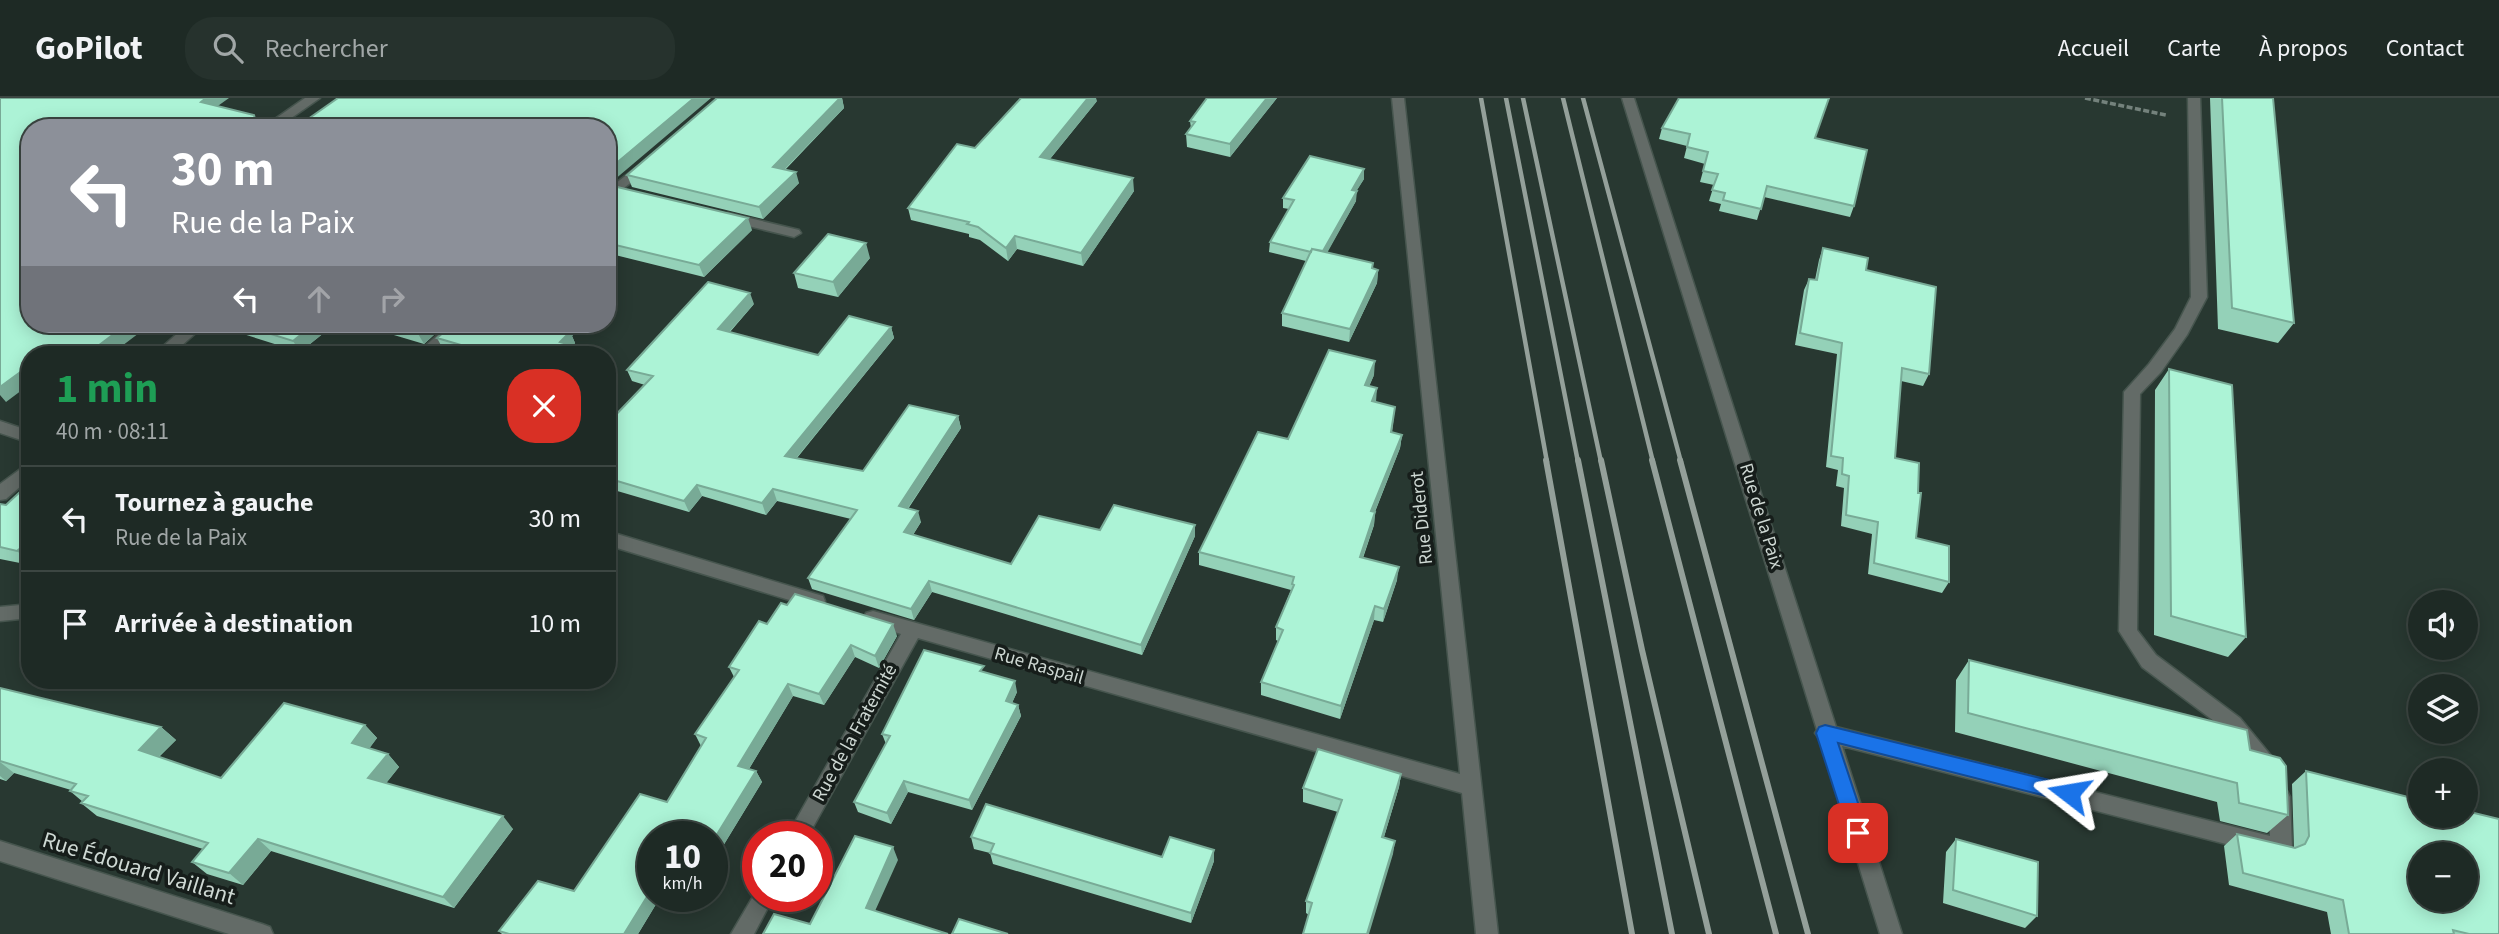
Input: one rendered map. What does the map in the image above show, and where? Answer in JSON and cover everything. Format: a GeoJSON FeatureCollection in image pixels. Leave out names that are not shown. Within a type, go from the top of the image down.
{"type":"FeatureCollection","features":[{"type":"Feature","properties":{"kind":"street"},"geometry":{"type":"LineString","coordinates":[[282,119],[314,98]]}},
{"type":"Feature","properties":{"kind":"street","name":"Rue Diderot"},"geometry":{"type":"LineString","coordinates":[[1398,98],[1487,934]]}},
{"type":"Feature","properties":{"kind":"street","name":"Rue de la Paix"},"geometry":{"type":"LineString","coordinates":[[1628,98],[1766,531],[1825,733],[1891,934]]}},
{"type":"Feature","properties":{"kind":"street"},"geometry":{"type":"LineString","coordinates":[[1825,733],[2281,848],[2279,780],[2233,724],[2149,661],[2128,631],[2132,392],[2182,331],[2199,297],[2194,98]]}},
{"type":"Feature","properties":{"kind":"street"},"geometry":{"type":"LineString","coordinates":[[617,193],[655,156]]}},
{"type":"Feature","properties":{"kind":"street"},"geometry":{"type":"LineString","coordinates":[[718,215],[794,233]]}},
{"type":"Feature","properties":{"kind":"street"},"geometry":{"type":"LineString","coordinates":[[172,346],[187,333]]}},
{"type":"Feature","properties":{"kind":"street"},"geometry":{"type":"LineString","coordinates":[[434,346],[449,333]]}},
{"type":"Feature","properties":{"kind":"street"},"geometry":{"type":"LineString","coordinates":[[0,427],[21,434]]}},
{"type":"Feature","properties":{"kind":"street"},"geometry":{"type":"LineString","coordinates":[[0,494],[21,476]]}},
{"type":"Feature","properties":{"kind":"street"},"geometry":{"type":"LineString","coordinates":[[616,541],[833,606]]}},
{"type":"Feature","properties":{"kind":"street"},"geometry":{"type":"LineString","coordinates":[[0,614],[21,612]]}},
{"type":"Feature","properties":{"kind":"street","name":"Rue Raspail"},"geometry":{"type":"LineString","coordinates":[[860,614],[1473,787]]}},
{"type":"Feature","properties":{"kind":"street","name":"Rue de la Fraternité"},"geometry":{"type":"LineString","coordinates":[[805,821],[913,630]]}},
{"type":"Feature","properties":{"kind":"street","name":"Rue Édouard Vaillant"},"geometry":{"type":"LineString","coordinates":[[0,851],[262,934]]}},
{"type":"Feature","properties":{"kind":"street"},"geometry":{"type":"LineString","coordinates":[[741,934],[754,912]]}},
{"type":"Feature","properties":{"kind":"path"},"geometry":{"type":"LineString","coordinates":[[2085,98],[2195,122]]}},
{"type":"Feature","properties":{"kind":"building"},"geometry":{"type":"Polygon","coordinates":[[[0,98],[206,98],[201,102],[254,115],[255,119],[21,119],[21,333],[115,333],[98,346],[21,346],[21,372],[0,387],[0,98]]]}},
{"type":"Feature","properties":{"kind":"building"},"geometry":{"type":"Polygon","coordinates":[[[338,98],[694,98],[616,163],[616,119],[308,119],[338,98]]]}},
{"type":"Feature","properties":{"kind":"building"},"geometry":{"type":"Polygon","coordinates":[[[717,98],[840,98],[773,167],[796,172],[759,207],[627,175],[717,98]]]}},
{"type":"Feature","properties":{"kind":"building"},"geometry":{"type":"Polygon","coordinates":[[[1021,98],[1088,98],[1040,157],[1133,178],[1081,253],[1015,236],[1006,248],[978,227],[967,224],[969,222],[908,208],[957,144],[975,148],[1021,98]]]}},
{"type":"Feature","properties":{"kind":"building"},"geometry":{"type":"Polygon","coordinates":[[[1207,98],[1267,98],[1230,144],[1186,134],[1195,122],[1190,121],[1207,98]]]}},
{"type":"Feature","properties":{"kind":"building"},"geometry":{"type":"Polygon","coordinates":[[[1679,98],[1829,98],[1815,138],[1867,150],[1854,206],[1767,186],[1761,209],[1723,200],[1725,193],[1712,190],[1718,174],[1703,171],[1708,152],[1687,147],[1690,134],[1662,128],[1679,98]]]}},
{"type":"Feature","properties":{"kind":"building"},"geometry":{"type":"Polygon","coordinates":[[[2222,98],[2273,98],[2294,323],[2232,308],[2222,98]]]}},
{"type":"Feature","properties":{"kind":"building"},"geometry":{"type":"Polygon","coordinates":[[[1310,156],[1364,169],[1352,190],[1357,191],[1323,251],[1312,249],[1311,252],[1270,242],[1294,200],[1283,198],[1310,156]]]}},
{"type":"Feature","properties":{"kind":"building"},"geometry":{"type":"Polygon","coordinates":[[[616,187],[748,218],[699,265],[616,245],[616,187]]]}},
{"type":"Feature","properties":{"kind":"building"},"geometry":{"type":"Polygon","coordinates":[[[828,234],[866,243],[833,282],[794,273],[828,234]]]}},
{"type":"Feature","properties":{"kind":"building"},"geometry":{"type":"Polygon","coordinates":[[[1823,248],[1868,258],[1866,270],[1936,287],[1929,374],[1902,368],[1895,458],[1919,463],[1918,493],[1921,493],[1916,538],[1949,546],[1949,582],[1874,563],[1878,522],[1846,515],[1849,476],[1842,474],[1843,458],[1831,456],[1842,343],[1800,333],[1809,279],[1817,280],[1823,248]]]}},
{"type":"Feature","properties":{"kind":"building"},"geometry":{"type":"Polygon","coordinates":[[[1312,249],[1373,263],[1372,268],[1378,270],[1350,329],[1282,313],[1312,249]]]}},
{"type":"Feature","properties":{"kind":"building"},"geometry":{"type":"Polygon","coordinates":[[[708,282],[750,293],[718,329],[818,355],[849,316],[891,327],[785,456],[863,471],[909,405],[958,416],[899,506],[918,511],[904,532],[1011,564],[1039,516],[1100,530],[1114,505],[1195,525],[1141,645],[929,581],[911,609],[808,578],[857,510],[773,489],[762,503],[697,485],[684,501],[616,481],[616,415],[653,376],[627,370],[708,282]]]}},
{"type":"Feature","properties":{"kind":"building"},"geometry":{"type":"Polygon","coordinates":[[[268,333],[303,333],[293,341],[268,333]]]}},
{"type":"Feature","properties":{"kind":"building"},"geometry":{"type":"Polygon","coordinates":[[[443,333],[569,333],[560,342],[571,345],[460,346],[437,338],[443,333]]]}},
{"type":"Feature","properties":{"kind":"building"},"geometry":{"type":"Polygon","coordinates":[[[1329,350],[1375,361],[1365,385],[1377,388],[1372,401],[1395,407],[1391,432],[1402,435],[1371,511],[1375,512],[1360,557],[1399,567],[1384,609],[1375,606],[1341,706],[1261,682],[1283,630],[1276,627],[1294,585],[1294,577],[1199,552],[1258,432],[1288,439],[1329,350]]]}},
{"type":"Feature","properties":{"kind":"building"},"geometry":{"type":"Polygon","coordinates":[[[2169,369],[2232,385],[2246,637],[2171,616],[2169,369]]]}},
{"type":"Feature","properties":{"kind":"building"},"geometry":{"type":"Polygon","coordinates":[[[21,491],[21,548],[17,551],[0,547],[0,504],[6,505],[21,491]]]}},
{"type":"Feature","properties":{"kind":"building"},"geometry":{"type":"Polygon","coordinates":[[[795,594],[893,624],[875,656],[851,645],[819,694],[788,684],[738,766],[756,771],[725,821],[637,821],[638,912],[624,934],[509,934],[499,931],[538,881],[574,891],[640,794],[667,802],[706,738],[695,734],[739,670],[729,667],[759,621],[767,624],[781,603],[787,605],[795,594]]]}},
{"type":"Feature","properties":{"kind":"building"},"geometry":{"type":"Polygon","coordinates":[[[924,650],[984,666],[980,671],[1015,681],[1006,701],[1018,705],[969,800],[904,781],[887,813],[854,802],[890,736],[882,734],[924,650]]]}},
{"type":"Feature","properties":{"kind":"building"},"geometry":{"type":"Polygon","coordinates":[[[1969,660],[2247,730],[2250,750],[2280,758],[2286,766],[2288,815],[2239,803],[2237,783],[1968,713],[1969,660]]]}},
{"type":"Feature","properties":{"kind":"building"},"geometry":{"type":"Polygon","coordinates":[[[0,688],[161,727],[139,750],[221,778],[284,703],[365,725],[352,743],[388,754],[368,778],[503,816],[443,897],[258,839],[229,873],[192,862],[208,843],[81,803],[88,796],[70,791],[76,784],[0,761],[0,688]]]}},
{"type":"Feature","properties":{"kind":"building"},"geometry":{"type":"Polygon","coordinates":[[[1318,749],[1401,774],[1382,837],[1395,841],[1367,934],[1303,934],[1312,903],[1306,901],[1342,800],[1303,788],[1318,749]]]}},
{"type":"Feature","properties":{"kind":"building"},"geometry":{"type":"Polygon","coordinates":[[[2306,771],[2408,797],[2408,828],[2478,828],[2478,814],[2499,819],[2499,934],[2469,934],[2453,930],[2454,934],[2349,934],[2343,900],[2243,873],[2237,834],[2295,848],[2305,844],[2309,836],[2306,771]]]}},
{"type":"Feature","properties":{"kind":"building"},"geometry":{"type":"Polygon","coordinates":[[[986,804],[1162,857],[1170,837],[1214,850],[1191,913],[990,853],[994,844],[971,837],[986,804]]]}},
{"type":"Feature","properties":{"kind":"building"},"geometry":{"type":"Polygon","coordinates":[[[855,836],[893,847],[866,908],[948,934],[763,934],[774,914],[810,924],[816,912],[833,912],[833,879],[855,836]]]}},
{"type":"Feature","properties":{"kind":"building"},"geometry":{"type":"Polygon","coordinates":[[[1956,839],[2038,862],[2037,916],[1953,890],[1956,839]]]}},
{"type":"Feature","properties":{"kind":"building"},"geometry":{"type":"Polygon","coordinates":[[[959,919],[1008,934],[952,934],[959,919]]]}},
{"type":"Feature","properties":{"kind":"railway"},"geometry":{"type":"LineString","coordinates":[[1481,98],[1547,462]]}},
{"type":"Feature","properties":{"kind":"railway"},"geometry":{"type":"LineString","coordinates":[[1506,98],[1578,462]]}},
{"type":"Feature","properties":{"kind":"railway"},"geometry":{"type":"LineString","coordinates":[[1523,98],[1601,462]]}},
{"type":"Feature","properties":{"kind":"railway"},"geometry":{"type":"LineString","coordinates":[[1563,98],[1653,462]]}},
{"type":"Feature","properties":{"kind":"railway"},"geometry":{"type":"LineString","coordinates":[[1583,98],[1681,462]]}},
{"type":"Feature","properties":{"kind":"railway"},"geometry":{"type":"LineString","coordinates":[[1546,460],[1632,934]]}},
{"type":"Feature","properties":{"kind":"railway"},"geometry":{"type":"LineString","coordinates":[[1578,460],[1672,934]]}},
{"type":"Feature","properties":{"kind":"railway"},"geometry":{"type":"LineString","coordinates":[[1601,460],[1642,650],[1709,934]]}},
{"type":"Feature","properties":{"kind":"railway"},"geometry":{"type":"LineString","coordinates":[[1652,460],[1776,934]]}},
{"type":"Feature","properties":{"kind":"railway"},"geometry":{"type":"LineString","coordinates":[[1680,460],[1808,934]]}},
{"type":"Feature","properties":{"kind":"route"},"geometry":{"type":"LineString","coordinates":[[1858,833],[1825,733],[2069,793]]}}]}
